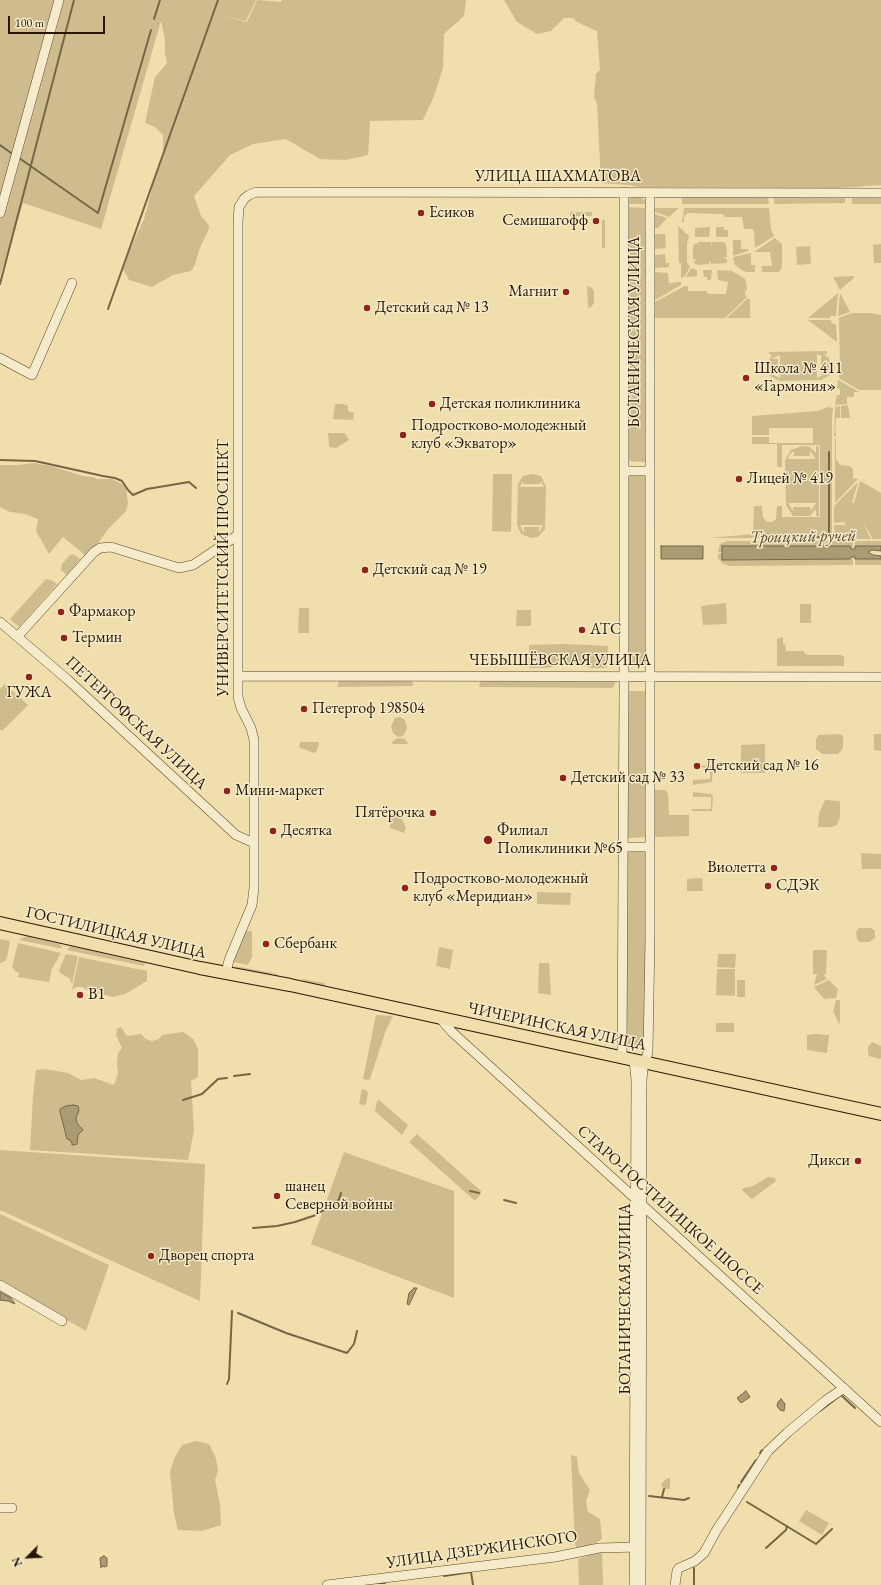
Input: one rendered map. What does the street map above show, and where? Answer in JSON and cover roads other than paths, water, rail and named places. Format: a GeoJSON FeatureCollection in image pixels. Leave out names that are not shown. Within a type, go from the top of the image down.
{"type":"FeatureCollection","features":[{"type":"Feature","properties":{"kind":"main road","name":"ГОСТИЛИЦКАЯ УЛИЦА"},"geometry":{"type":"LineString","coordinates":[[0,923],[226,973]]}},
{"type":"Feature","properties":{"kind":"main road","name":"ЧИЧЕРИНСКАЯ УЛИЦА"},"geometry":{"type":"LineString","coordinates":[[226,973],[290,985],[881,1114]]}},
{"type":"Feature","properties":{"kind":"street"},"geometry":{"type":"LineString","coordinates":[[0,213],[58,0]]}},
{"type":"Feature","properties":{"kind":"street","name":"УЛИЦА ШАХМАТОВА"},"geometry":{"type":"LineString","coordinates":[[240,204],[247,196],[256,192],[881,193]]}},
{"type":"Feature","properties":{"kind":"street","name":"БОТАНИЧЕСКАЯ УЛИЦА"},"geometry":{"type":"LineString","coordinates":[[624,192],[624,847],[634,1060],[642,1080],[638,1201],[638,1547],[641,1585]]}},
{"type":"Feature","properties":{"kind":"street","name":"БОТАНИЧЕСКАЯ УЛИЦА"},"geometry":{"type":"LineString","coordinates":[[634,1060],[648,1052],[650,847],[650,192]]}},
{"type":"Feature","properties":{"kind":"street","name":"УНИВЕРСИТЕТСКИЙ ПРОСПЕКТ"},"geometry":{"type":"LineString","coordinates":[[226,973],[229,960],[253,901],[254,740],[252,730],[239,703],[238,676],[238,218],[240,204]]}},
{"type":"Feature","properties":{"kind":"street"},"geometry":{"type":"LineString","coordinates":[[0,358],[32,375],[72,283]]}},
{"type":"Feature","properties":{"kind":"street"},"geometry":{"type":"LineString","coordinates":[[624,471],[649,471]]}},
{"type":"Feature","properties":{"kind":"street"},"geometry":{"type":"LineString","coordinates":[[18,636],[94,552],[100,548],[112,547],[179,568],[193,565],[238,534]]}},
{"type":"Feature","properties":{"kind":"street","name":"ПЕТЕРГОФСКАЯ УЛИЦА"},"geometry":{"type":"LineString","coordinates":[[0,622],[18,636],[236,835],[254,843]]}},
{"type":"Feature","properties":{"kind":"street","name":"ЧЕБЫШЁВСКАЯ УЛИЦА"},"geometry":{"type":"LineString","coordinates":[[238,676],[881,677]]}},
{"type":"Feature","properties":{"kind":"street"},"geometry":{"type":"LineString","coordinates":[[624,847],[650,847]]}},
{"type":"Feature","properties":{"kind":"street","name":"СТАРО-ГОСТИЛИЦКОЕ ШОССЕ"},"geometry":{"type":"LineString","coordinates":[[440,1018],[452,1032],[881,1422]]}},
{"type":"Feature","properties":{"kind":"street"},"geometry":{"type":"LineString","coordinates":[[0,1285],[62,1321]]}},
{"type":"Feature","properties":{"kind":"street"},"geometry":{"type":"LineString","coordinates":[[676,1585],[677,1572],[679,1568],[694,1561],[704,1553],[768,1451],[809,1415],[844,1388]]}},
{"type":"Feature","properties":{"kind":"street"},"geometry":{"type":"LineString","coordinates":[[0,1508],[12,1508]]}},
{"type":"Feature","properties":{"kind":"street","name":"БОТАНИЧЕСКАЯ УЛИЦА"},"geometry":{"type":"LineString","coordinates":[[634,1585],[638,1547]]}},
{"type":"Feature","properties":{"kind":"street","name":"УЛИЦА ДЗЕРЖИНСКОГО"},"geometry":{"type":"LineString","coordinates":[[327,1585],[555,1557],[600,1548],[638,1547]]}},
{"type":"Feature","properties":{"kind":"waterway"},"geometry":{"type":"LineString","coordinates":[[0,284],[74,0]]}},
{"type":"Feature","properties":{"kind":"waterway"},"geometry":{"type":"LineString","coordinates":[[154,19],[160,0]]}},
{"type":"Feature","properties":{"kind":"waterway"},"geometry":{"type":"LineString","coordinates":[[108,309],[218,0]]}},
{"type":"Feature","properties":{"kind":"waterway"},"geometry":{"type":"LineString","coordinates":[[19,158],[98,213],[151,30]]}},
{"type":"Feature","properties":{"kind":"waterway"},"geometry":{"type":"LineString","coordinates":[[0,145],[14,155]]}},
{"type":"Feature","properties":{"kind":"waterway"},"geometry":{"type":"LineString","coordinates":[[818,537],[829,534],[829,452]]}},
{"type":"Feature","properties":{"kind":"waterway","name":"Троицкий ручей"},"geometry":{"type":"LineString","coordinates":[[0,460],[35,461],[115,478],[122,481],[133,495],[147,489],[189,482],[196,488]]}},
{"type":"Feature","properties":{"kind":"waterway"},"geometry":{"type":"LineString","coordinates":[[234,1076],[250,1074]]}},
{"type":"Feature","properties":{"kind":"waterway"},"geometry":{"type":"LineString","coordinates":[[183,1100],[202,1094],[218,1079],[227,1078]]}},
{"type":"Feature","properties":{"kind":"waterway"},"geometry":{"type":"LineString","coordinates":[[470,1191],[479,1193]]}},
{"type":"Feature","properties":{"kind":"waterway"},"geometry":{"type":"LineString","coordinates":[[253,1228],[277,1226],[313,1216],[335,1204],[341,1193]]}},
{"type":"Feature","properties":{"kind":"waterway"},"geometry":{"type":"LineString","coordinates":[[504,1200],[516,1203]]}},
{"type":"Feature","properties":{"kind":"waterway"},"geometry":{"type":"LineString","coordinates":[[227,1384],[229,1379],[232,1311]]}},
{"type":"Feature","properties":{"kind":"waterway"},"geometry":{"type":"LineString","coordinates":[[238,1313],[286,1333],[347,1353],[354,1344],[357,1331]]}},
{"type":"Feature","properties":{"kind":"waterway"},"geometry":{"type":"LineString","coordinates":[[820,1411],[841,1395],[855,1408]]}},
{"type":"Feature","properties":{"kind":"waterway"},"geometry":{"type":"LineString","coordinates":[[741,1482],[756,1460]]}},
{"type":"Feature","properties":{"kind":"waterway"},"geometry":{"type":"LineString","coordinates":[[662,1497],[664,1489]]}},
{"type":"Feature","properties":{"kind":"waterway"},"geometry":{"type":"LineString","coordinates":[[649,1496],[684,1500],[689,1498]]}},
{"type":"Feature","properties":{"kind":"waterway"},"geometry":{"type":"LineString","coordinates":[[747,1502],[816,1544],[832,1529]]}},
{"type":"Feature","properties":{"kind":"waterway"},"geometry":{"type":"LineString","coordinates":[[766,1548],[786,1530],[787,1526]]}},
{"type":"Feature","properties":{"kind":"waterway"},"geometry":{"type":"LineString","coordinates":[[694,1568],[694,1585]]}},
{"type":"Feature","properties":{"kind":"waterway"},"geometry":{"type":"LineString","coordinates":[[444,1576],[471,1572],[473,1585]]}},
{"type":"Feature","properties":{"kind":"waterway"},"geometry":{"type":"LineString","coordinates":[[376,1583],[385,1583]]}},
{"type":"Feature","properties":{"kind":"place","name":"Есиков"},"geometry":{"type":"Point","coordinates":[421,213]}},
{"type":"Feature","properties":{"kind":"place","name":"Семишагофф"},"geometry":{"type":"Point","coordinates":[596,221]}},
{"type":"Feature","properties":{"kind":"place","name":"Магнит"},"geometry":{"type":"Point","coordinates":[566,292]}},
{"type":"Feature","properties":{"kind":"place","name":"Детский сад № 13"},"geometry":{"type":"Point","coordinates":[367,308]}},
{"type":"Feature","properties":{"kind":"place","name":"Школа № 411 «Гармония»"},"geometry":{"type":"Point","coordinates":[746,378]}},
{"type":"Feature","properties":{"kind":"place","name":"Детская поликлиника"},"geometry":{"type":"Point","coordinates":[432,404]}},
{"type":"Feature","properties":{"kind":"place","name":"Подростково-молодежный клуб «Экватор»"},"geometry":{"type":"Point","coordinates":[403,435]}},
{"type":"Feature","properties":{"kind":"place","name":"Лицей № 419"},"geometry":{"type":"Point","coordinates":[739,479]}},
{"type":"Feature","properties":{"kind":"place","name":"Детский сад № 19"},"geometry":{"type":"Point","coordinates":[365,570]}},
{"type":"Feature","properties":{"kind":"place","name":"Фармакор"},"geometry":{"type":"Point","coordinates":[61,612]}},
{"type":"Feature","properties":{"kind":"place","name":"АТС"},"geometry":{"type":"Point","coordinates":[582,630]}},
{"type":"Feature","properties":{"kind":"place","name":"Термин"},"geometry":{"type":"Point","coordinates":[64,638]}},
{"type":"Feature","properties":{"kind":"place","name":"ГУЖА"},"geometry":{"type":"Point","coordinates":[29,677]}},
{"type":"Feature","properties":{"kind":"place","name":"Петергоф 198504"},"geometry":{"type":"Point","coordinates":[304,709]}},
{"type":"Feature","properties":{"kind":"place","name":"Детский сад № 16"},"geometry":{"type":"Point","coordinates":[697,766]}},
{"type":"Feature","properties":{"kind":"place","name":"Детский сад № 33"},"geometry":{"type":"Point","coordinates":[563,778]}},
{"type":"Feature","properties":{"kind":"place","name":"Мини-маркет"},"geometry":{"type":"Point","coordinates":[227,791]}},
{"type":"Feature","properties":{"kind":"place","name":"Пятёрочка"},"geometry":{"type":"Point","coordinates":[433,813]}},
{"type":"Feature","properties":{"kind":"place","name":"Десятка"},"geometry":{"type":"Point","coordinates":[273,831]}},
{"type":"Feature","properties":{"kind":"place","name":"Филиал Поликлиники №65"},"geometry":{"type":"Point","coordinates":[488,840]}},
{"type":"Feature","properties":{"kind":"place","name":"Виолетта"},"geometry":{"type":"Point","coordinates":[774,868]}},
{"type":"Feature","properties":{"kind":"place","name":"СДЭК"},"geometry":{"type":"Point","coordinates":[768,886]}},
{"type":"Feature","properties":{"kind":"place","name":"Подростково-молодежный клуб «Меридиан»"},"geometry":{"type":"Point","coordinates":[405,888]}},
{"type":"Feature","properties":{"kind":"place","name":"Сбербанк"},"geometry":{"type":"Point","coordinates":[266,944]}},
{"type":"Feature","properties":{"kind":"place","name":"В1"},"geometry":{"type":"Point","coordinates":[80,995]}},
{"type":"Feature","properties":{"kind":"place","name":"Дикси"},"geometry":{"type":"Point","coordinates":[858,1161]}},
{"type":"Feature","properties":{"kind":"place","name":"шанец Северной войны"},"geometry":{"type":"Point","coordinates":[277,1196]}},
{"type":"Feature","properties":{"kind":"place","name":"Дворец спорта"},"geometry":{"type":"Point","coordinates":[151,1256]}}]}
